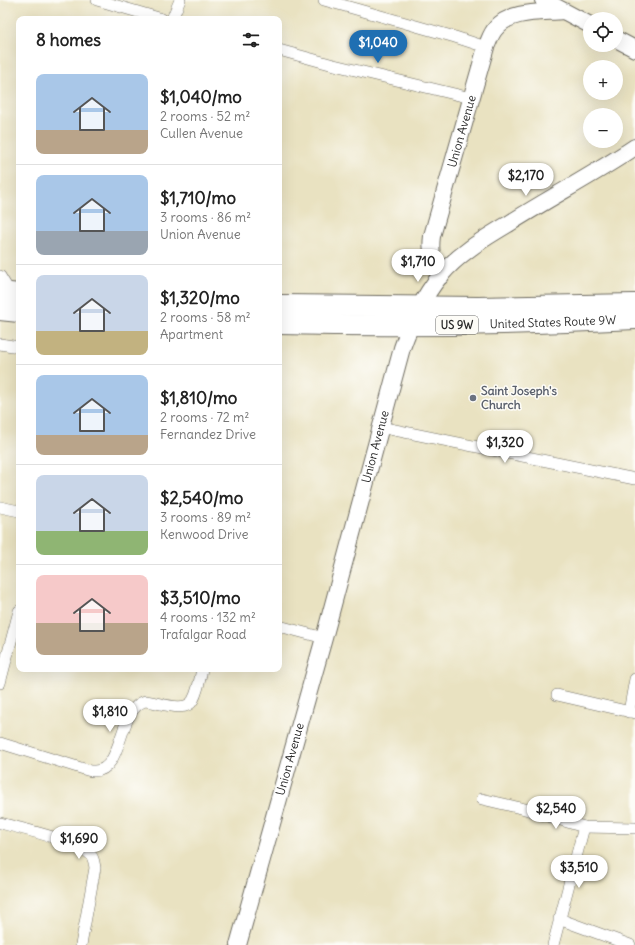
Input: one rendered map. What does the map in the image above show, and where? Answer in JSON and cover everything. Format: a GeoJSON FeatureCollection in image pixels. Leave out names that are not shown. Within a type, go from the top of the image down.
{"type":"FeatureCollection","features":[{"type":"Feature","properties":{"kind":"highway","name":"United States Route 9W"},"geometry":{"type":"LineString","coordinates":[[282,305],[420,307],[635,304]]}},
{"type":"Feature","properties":{"kind":"highway"},"geometry":{"type":"LineString","coordinates":[[0,310],[16,312]]}},
{"type":"Feature","properties":{"kind":"highway","name":"United States Route 9W"},"geometry":{"type":"LineString","coordinates":[[282,324],[410,326],[635,319]]}},
{"type":"Feature","properties":{"kind":"street"},"geometry":{"type":"LineString","coordinates":[[97,0],[152,16]]}},
{"type":"Feature","properties":{"kind":"street"},"geometry":{"type":"LineString","coordinates":[[173,16],[180,0]]}},
{"type":"Feature","properties":{"kind":"street"},"geometry":{"type":"LineString","coordinates":[[324,0],[486,47]]}},
{"type":"Feature","properties":{"kind":"street"},"geometry":{"type":"LineString","coordinates":[[543,0],[583,21]]}},
{"type":"Feature","properties":{"kind":"street","name":"Union Avenue"},"geometry":{"type":"LineString","coordinates":[[238,945],[324,638],[402,348],[410,326],[420,307],[441,276],[435,267],[432,257],[432,238],[486,47],[496,27],[507,18],[517,15],[563,11]]}},
{"type":"Feature","properties":{"kind":"street"},"geometry":{"type":"LineString","coordinates":[[623,43],[635,49]]}},
{"type":"Feature","properties":{"kind":"street"},"geometry":{"type":"LineString","coordinates":[[282,51],[471,98]]}},
{"type":"Feature","properties":{"kind":"street"},"geometry":{"type":"LineString","coordinates":[[441,276],[452,263],[480,242],[635,147]]}},
{"type":"Feature","properties":{"kind":"street"},"geometry":{"type":"LineString","coordinates":[[0,276],[12,296]]}},
{"type":"Feature","properties":{"kind":"street"},"geometry":{"type":"LineString","coordinates":[[0,344],[16,347]]}},
{"type":"Feature","properties":{"kind":"street"},"geometry":{"type":"LineString","coordinates":[[380,427],[635,480]]}},
{"type":"Feature","properties":{"kind":"street"},"geometry":{"type":"LineString","coordinates":[[0,507],[16,510]]}},
{"type":"Feature","properties":{"kind":"street"},"geometry":{"type":"LineString","coordinates":[[0,683],[16,622]]}},
{"type":"Feature","properties":{"kind":"street"},"geometry":{"type":"LineString","coordinates":[[282,627],[324,638]]}},
{"type":"Feature","properties":{"kind":"street"},"geometry":{"type":"LineString","coordinates":[[0,744],[84,769],[93,771],[101,770],[108,766],[114,756],[129,716],[134,708],[145,701],[180,708],[185,707],[193,700],[201,672]]}},
{"type":"Feature","properties":{"kind":"street"},"geometry":{"type":"LineString","coordinates":[[557,695],[632,713],[635,679]]}},
{"type":"Feature","properties":{"kind":"street"},"geometry":{"type":"LineString","coordinates":[[482,799],[525,809],[584,827],[635,828]]}},
{"type":"Feature","properties":{"kind":"street"},"geometry":{"type":"LineString","coordinates":[[0,823],[73,844],[89,853],[94,858],[96,868],[81,945]]}},
{"type":"Feature","properties":{"kind":"street"},"geometry":{"type":"LineString","coordinates":[[553,945],[584,827]]}},
{"type":"Feature","properties":{"kind":"street"},"geometry":{"type":"LineString","coordinates":[[559,919],[612,942],[630,945]]}},
{"type":"Feature","properties":{"kind":"place","name":"Saint Joseph's Church"},"geometry":{"type":"Point","coordinates":[473,398]}}]}
